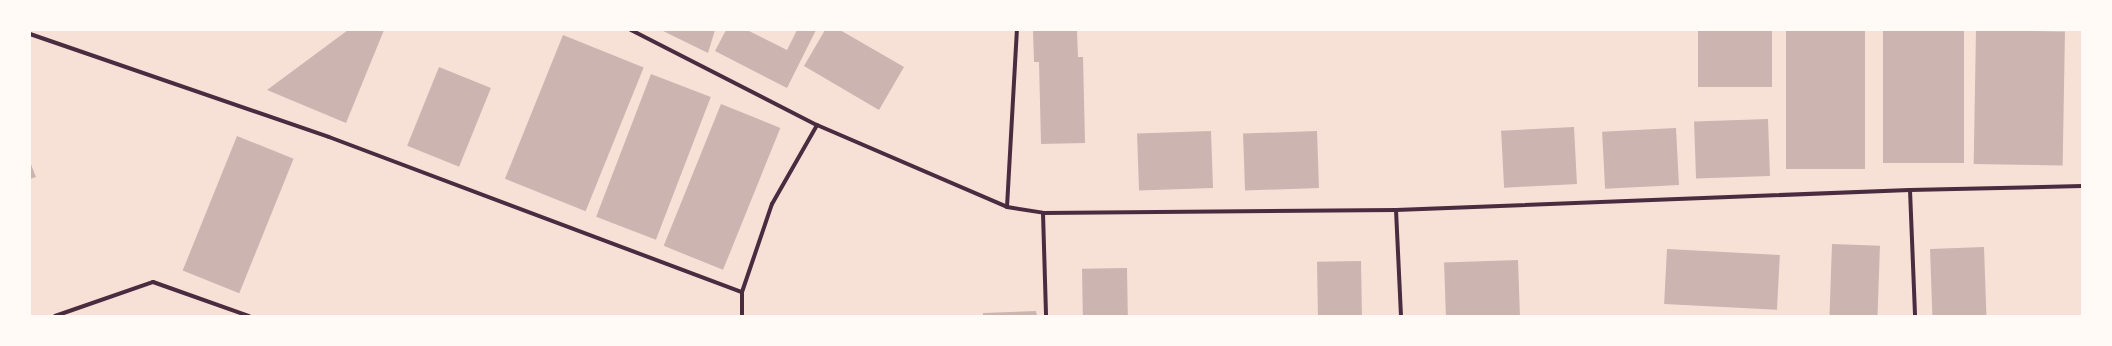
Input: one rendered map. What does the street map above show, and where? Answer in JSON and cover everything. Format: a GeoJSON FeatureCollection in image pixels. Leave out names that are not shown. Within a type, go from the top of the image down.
{"type":"FeatureCollection","features":[{"type":"Feature","properties":{"kind":"street"},"geometry":{"type":"LineString","coordinates":[[631,30],[817,125],[1007,206],[1043,213],[1396,210],[1910,190],[2082,186]]}},
{"type":"Feature","properties":{"kind":"street"},"geometry":{"type":"LineString","coordinates":[[1007,206],[1017,30]]}},
{"type":"Feature","properties":{"kind":"street"},"geometry":{"type":"LineString","coordinates":[[30,34],[329,138],[742,292]]}},
{"type":"Feature","properties":{"kind":"street"},"geometry":{"type":"LineString","coordinates":[[742,316],[742,292],[772,204],[817,125]]}},
{"type":"Feature","properties":{"kind":"street"},"geometry":{"type":"LineString","coordinates":[[1910,190],[1915,316]]}},
{"type":"Feature","properties":{"kind":"street"},"geometry":{"type":"LineString","coordinates":[[1396,210],[1401,316]]}},
{"type":"Feature","properties":{"kind":"street"},"geometry":{"type":"LineString","coordinates":[[1043,213],[1046,316]]}},
{"type":"Feature","properties":{"kind":"street"},"geometry":{"type":"LineString","coordinates":[[55,316],[153,282],[249,316]]}},
{"type":"Feature","properties":{"kind":"building"},"geometry":{"type":"Polygon","coordinates":[[[348,30],[384,30],[346,123],[267,90],[348,30]]]}},
{"type":"Feature","properties":{"kind":"building"},"geometry":{"type":"Polygon","coordinates":[[[661,30],[715,30],[708,53],[661,30]]]}},
{"type":"Feature","properties":{"kind":"building"},"geometry":{"type":"Polygon","coordinates":[[[726,30],[747,30],[787,50],[797,30],[816,30],[787,88],[715,51],[726,30]]]}},
{"type":"Feature","properties":{"kind":"building"},"geometry":{"type":"Polygon","coordinates":[[[825,30],[840,30],[904,67],[879,110],[804,66],[825,30]]]}},
{"type":"Feature","properties":{"kind":"building"},"geometry":{"type":"Polygon","coordinates":[[[1033,30],[1077,30],[1078,57],[1083,57],[1085,143],[1041,144],[1039,62],[1034,62],[1033,30]]]}},
{"type":"Feature","properties":{"kind":"building"},"geometry":{"type":"Polygon","coordinates":[[[1698,30],[1772,30],[1772,87],[1698,87],[1698,30]]]}},
{"type":"Feature","properties":{"kind":"building"},"geometry":{"type":"Polygon","coordinates":[[[1786,30],[1865,30],[1865,169],[1786,169],[1786,30]]]}},
{"type":"Feature","properties":{"kind":"building"},"geometry":{"type":"Polygon","coordinates":[[[1883,30],[1964,30],[1964,163],[1883,163],[1883,30]]]}},
{"type":"Feature","properties":{"kind":"building"},"geometry":{"type":"Polygon","coordinates":[[[1976,30],[2065,32],[2063,166],[1974,164],[1976,30]]]}},
{"type":"Feature","properties":{"kind":"building"},"geometry":{"type":"Polygon","coordinates":[[[563,35],[644,68],[586,211],[505,179],[563,35]]]}},
{"type":"Feature","properties":{"kind":"building"},"geometry":{"type":"Polygon","coordinates":[[[439,67],[491,88],[459,167],[407,146],[439,67]]]}},
{"type":"Feature","properties":{"kind":"building"},"geometry":{"type":"Polygon","coordinates":[[[651,74],[711,97],[656,240],[596,217],[651,74]]]}},
{"type":"Feature","properties":{"kind":"building"},"geometry":{"type":"Polygon","coordinates":[[[721,104],[780,128],[723,270],[664,246],[721,104]]]}},
{"type":"Feature","properties":{"kind":"building"},"geometry":{"type":"Polygon","coordinates":[[[1768,119],[1770,176],[1696,179],[1694,122],[1768,119]]]}},
{"type":"Feature","properties":{"kind":"building"},"geometry":{"type":"Polygon","coordinates":[[[1574,127],[1577,184],[1504,188],[1501,131],[1574,127]]]}},
{"type":"Feature","properties":{"kind":"building"},"geometry":{"type":"Polygon","coordinates":[[[1676,128],[1679,185],[1605,189],[1602,132],[1676,128]]]}},
{"type":"Feature","properties":{"kind":"building"},"geometry":{"type":"Polygon","coordinates":[[[1211,131],[1213,188],[1139,191],[1137,134],[1211,131]]]}},
{"type":"Feature","properties":{"kind":"building"},"geometry":{"type":"Polygon","coordinates":[[[1317,131],[1319,188],[1245,191],[1243,134],[1317,131]]]}},
{"type":"Feature","properties":{"kind":"building"},"geometry":{"type":"Polygon","coordinates":[[[237,136],[294,159],[239,293],[183,270],[237,136]]]}},
{"type":"Feature","properties":{"kind":"building"},"geometry":{"type":"Polygon","coordinates":[[[30,162],[36,177],[30,179],[30,162]]]}},
{"type":"Feature","properties":{"kind":"building"},"geometry":{"type":"Polygon","coordinates":[[[1832,244],[1880,246],[1878,316],[1829,316],[1832,244]]]}},
{"type":"Feature","properties":{"kind":"building"},"geometry":{"type":"Polygon","coordinates":[[[1984,247],[1986,316],[1932,316],[1930,249],[1984,247]]]}},
{"type":"Feature","properties":{"kind":"building"},"geometry":{"type":"Polygon","coordinates":[[[1667,249],[1780,255],[1777,310],[1664,304],[1667,249]]]}},
{"type":"Feature","properties":{"kind":"building"},"geometry":{"type":"Polygon","coordinates":[[[1518,260],[1520,316],[1446,316],[1444,263],[1518,260]]]}},
{"type":"Feature","properties":{"kind":"building"},"geometry":{"type":"Polygon","coordinates":[[[1361,261],[1362,316],[1318,316],[1317,262],[1361,261]]]}},
{"type":"Feature","properties":{"kind":"building"},"geometry":{"type":"Polygon","coordinates":[[[1127,268],[1128,316],[1083,316],[1082,269],[1127,268]]]}},
{"type":"Feature","properties":{"kind":"building"},"geometry":{"type":"Polygon","coordinates":[[[1036,311],[1037,316],[983,316],[983,313],[1036,311]]]}}]}
